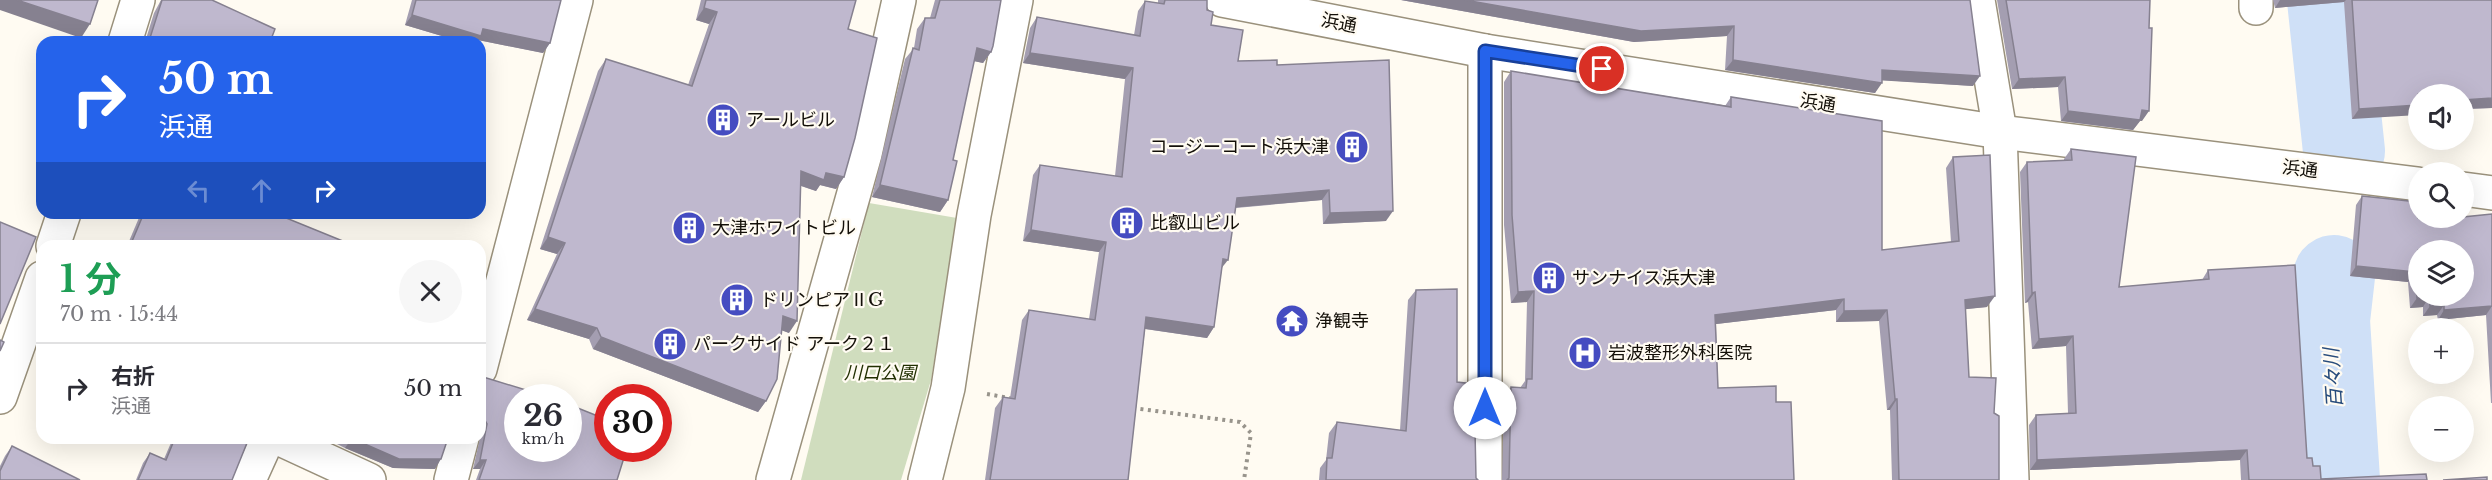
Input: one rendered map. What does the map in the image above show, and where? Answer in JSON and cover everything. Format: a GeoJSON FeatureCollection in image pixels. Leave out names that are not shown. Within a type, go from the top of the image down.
{"type":"FeatureCollection","features":[{"type":"Feature","properties":{"kind":"street"},"geometry":{"type":"LineString","coordinates":[[127,36],[138,0]]}},
{"type":"Feature","properties":{"kind":"street"},"geometry":{"type":"LineString","coordinates":[[486,346],[576,0]]}},
{"type":"Feature","properties":{"kind":"street"},"geometry":{"type":"LineString","coordinates":[[773,480],[865,154],[899,0]]}},
{"type":"Feature","properties":{"kind":"street"},"geometry":{"type":"LineString","coordinates":[[925,480],[948,388],[974,215],[1016,0]]}},
{"type":"Feature","properties":{"kind":"street","name":"浜通"},"geometry":{"type":"LineString","coordinates":[[1222,0],[1318,9],[1485,51],[2000,132],[2408,183]]}},
{"type":"Feature","properties":{"kind":"street"},"geometry":{"type":"LineString","coordinates":[[1978,0],[2000,132],[2012,480]]}},
{"type":"Feature","properties":{"kind":"street"},"geometry":{"type":"LineString","coordinates":[[1485,51],[1485,480]]}},
{"type":"Feature","properties":{"kind":"street"},"geometry":{"type":"LineString","coordinates":[[2474,191],[2492,193]]}},
{"type":"Feature","properties":{"kind":"street"},"geometry":{"type":"LineString","coordinates":[[55,240],[62,219]]}},
{"type":"Feature","properties":{"kind":"street"},"geometry":{"type":"LineString","coordinates":[[0,398],[35,325]]}},
{"type":"Feature","properties":{"kind":"street"},"geometry":{"type":"LineString","coordinates":[[249,480],[265,444]]}},
{"type":"Feature","properties":{"kind":"street"},"geometry":{"type":"LineString","coordinates":[[291,444],[369,480]]}},
{"type":"Feature","properties":{"kind":"street"},"geometry":{"type":"LineString","coordinates":[[451,480],[460,444]]}},
{"type":"Feature","properties":{"kind":"path"},"geometry":{"type":"LineString","coordinates":[[948,388],[1017,399]]}},
{"type":"Feature","properties":{"kind":"path"},"geometry":{"type":"LineString","coordinates":[[1121,408],[1240,422],[1251,433],[1244,480]]}},
{"type":"Feature","properties":{"kind":"green space","name":"川口公園"},"geometry":{"type":"Polygon","coordinates":[[[869,203],[957,218],[931,380],[901,480],[801,480],[869,203]]]}},
{"type":"Feature","properties":{"kind":"building"},"geometry":{"type":"Polygon","coordinates":[[[17,0],[98,0],[90,24],[17,0]]]}},
{"type":"Feature","properties":{"kind":"building"},"geometry":{"type":"Polygon","coordinates":[[[162,0],[212,0],[275,29],[272,36],[151,36],[162,0]]]}},
{"type":"Feature","properties":{"kind":"building"},"geometry":{"type":"Polygon","coordinates":[[[416,0],[561,0],[550,43],[483,29],[481,36],[412,15],[416,0]]]}},
{"type":"Feature","properties":{"kind":"building"},"geometry":{"type":"Polygon","coordinates":[[[706,0],[856,0],[848,29],[877,38],[844,177],[826,173],[824,180],[801,171],[797,321],[783,316],[777,379],[766,401],[601,337],[597,328],[535,309],[565,243],[548,237],[606,59],[692,86],[717,12],[704,8],[706,0]]]}},
{"type":"Feature","properties":{"kind":"building"},"geometry":{"type":"Polygon","coordinates":[[[940,0],[1001,0],[991,52],[977,48],[953,160],[957,161],[948,200],[880,185],[913,48],[919,50],[925,18],[935,18],[940,0]]]}},
{"type":"Feature","properties":{"kind":"building"},"geometry":{"type":"Polygon","coordinates":[[[1165,0],[1207,0],[1207,10],[1213,12],[1211,25],[1243,30],[1238,61],[1277,60],[1277,65],[1389,60],[1393,211],[1330,213],[1329,190],[1237,198],[1228,260],[1223,259],[1214,327],[1146,317],[1128,480],[990,480],[1003,397],[1015,399],[1029,310],[1095,320],[1106,242],[1031,230],[1040,165],[1122,177],[1133,68],[1030,53],[1037,17],[1140,36],[1145,1],[1164,4],[1165,0]]]}},
{"type":"Feature","properties":{"kind":"building"},"geometry":{"type":"Polygon","coordinates":[[[1465,0],[1970,0],[1980,76],[1882,70],[1882,83],[1733,60],[1734,26],[1641,31],[1465,0]]]}},
{"type":"Feature","properties":{"kind":"building"},"geometry":{"type":"Polygon","coordinates":[[[2006,0],[2150,0],[2149,28],[2152,28],[2149,111],[2142,110],[2140,120],[2068,111],[2065,77],[2019,79],[2006,0]]]}},
{"type":"Feature","properties":{"kind":"building"},"geometry":{"type":"Polygon","coordinates":[[[2352,0],[2492,0],[2492,98],[2474,99],[2474,84],[2408,84],[2408,106],[2359,109],[2352,0]]]}},
{"type":"Feature","properties":{"kind":"building"},"geometry":{"type":"Polygon","coordinates":[[[1511,71],[1731,107],[1731,97],[1882,121],[1882,250],[1959,241],[1953,157],[1990,155],[1995,296],[1965,300],[1969,377],[1996,378],[1994,413],[1999,416],[1999,480],[1899,480],[1897,399],[1895,399],[1887,310],[1844,311],[1844,299],[1715,315],[1718,388],[1776,386],[1776,402],[1791,402],[1794,480],[1507,480],[1509,478],[1511,387],[1526,388],[1527,379],[1532,379],[1534,291],[1518,292],[1512,215],[1511,71]]]}},
{"type":"Feature","properties":{"kind":"building"},"geometry":{"type":"Polygon","coordinates":[[[2071,149],[2136,157],[2119,287],[2209,279],[2208,270],[2295,265],[2307,458],[2312,458],[2313,466],[2320,466],[2321,479],[2426,474],[2427,480],[2249,480],[2247,450],[2037,460],[2036,415],[2076,413],[2073,336],[2039,339],[2035,292],[2032,293],[2027,162],[2072,160],[2071,149]]]}},
{"type":"Feature","properties":{"kind":"building"},"geometry":{"type":"Polygon","coordinates":[[[2362,196],[2408,201],[2408,228],[2474,228],[2474,216],[2492,214],[2492,306],[2444,310],[2444,306],[2474,306],[2474,240],[2408,240],[2408,271],[2356,266],[2362,196]]]}},
{"type":"Feature","properties":{"kind":"building"},"geometry":{"type":"Polygon","coordinates":[[[141,219],[289,219],[340,240],[133,240],[141,219]]]}},
{"type":"Feature","properties":{"kind":"building"},"geometry":{"type":"Polygon","coordinates":[[[0,222],[36,237],[0,324],[0,222]]]}},
{"type":"Feature","properties":{"kind":"building"},"geometry":{"type":"Polygon","coordinates":[[[1457,289],[1457,382],[1474,384],[1476,478],[1478,480],[1326,480],[1327,458],[1332,458],[1337,422],[1406,431],[1416,290],[1457,289]]]}},
{"type":"Feature","properties":{"kind":"building"},"geometry":{"type":"Polygon","coordinates":[[[486,378],[506,384],[504,384],[504,462],[582,462],[582,410],[594,415],[594,462],[623,462],[617,480],[479,480],[486,460],[480,460],[483,444],[486,444],[486,378]]]}},
{"type":"Feature","properties":{"kind":"building"},"geometry":{"type":"Polygon","coordinates":[[[173,444],[247,444],[232,480],[138,480],[150,453],[166,460],[173,444]]]}},
{"type":"Feature","properties":{"kind":"building"},"geometry":{"type":"Polygon","coordinates":[[[365,444],[446,444],[441,459],[399,459],[365,444]]]}},
{"type":"Feature","properties":{"kind":"building"},"geometry":{"type":"Polygon","coordinates":[[[12,446],[80,480],[0,480],[0,471],[12,446]]]}},
{"type":"Feature","properties":{"kind":"building"},"geometry":{"type":"Polygon","coordinates":[[[2487,477],[2487,480],[2443,480],[2487,477]]]}},
{"type":"Feature","properties":{"kind":"waterway","name":"百々川"},"geometry":{"type":"LineString","coordinates":[[2328,0],[2344,151]]}},
{"type":"Feature","properties":{"kind":"waterway","name":"百々川"},"geometry":{"type":"LineString","coordinates":[[2334,276],[2329,320],[2339,480]]}},
{"type":"Feature","properties":{"kind":"place","name":"アールビル"},"geometry":{"type":"Point","coordinates":[723,120]}},
{"type":"Feature","properties":{"kind":"place","name":"コージーコート浜大津"},"geometry":{"type":"Point","coordinates":[1352,147]}},
{"type":"Feature","properties":{"kind":"place","name":"比叡山ビル"},"geometry":{"type":"Point","coordinates":[1127,223]}},
{"type":"Feature","properties":{"kind":"place","name":"大津ホワイトビル"},"geometry":{"type":"Point","coordinates":[689,228]}},
{"type":"Feature","properties":{"kind":"place","name":"サンナイス浜大津"},"geometry":{"type":"Point","coordinates":[1549,278]}},
{"type":"Feature","properties":{"kind":"place","name":"ドリンピアⅡG"},"geometry":{"type":"Point","coordinates":[737,300]}},
{"type":"Feature","properties":{"kind":"place","name":"浄観寺"},"geometry":{"type":"Point","coordinates":[1292,321]}},
{"type":"Feature","properties":{"kind":"place","name":"パークサイド アーク２１"},"geometry":{"type":"Point","coordinates":[670,344]}},
{"type":"Feature","properties":{"kind":"place","name":"岩波整形外科医院"},"geometry":{"type":"Point","coordinates":[1585,353]}},
{"type":"Feature","properties":{"kind":"route"},"geometry":{"type":"LineString","coordinates":[[1485,408],[1485,51],[1602,69]]}}]}
